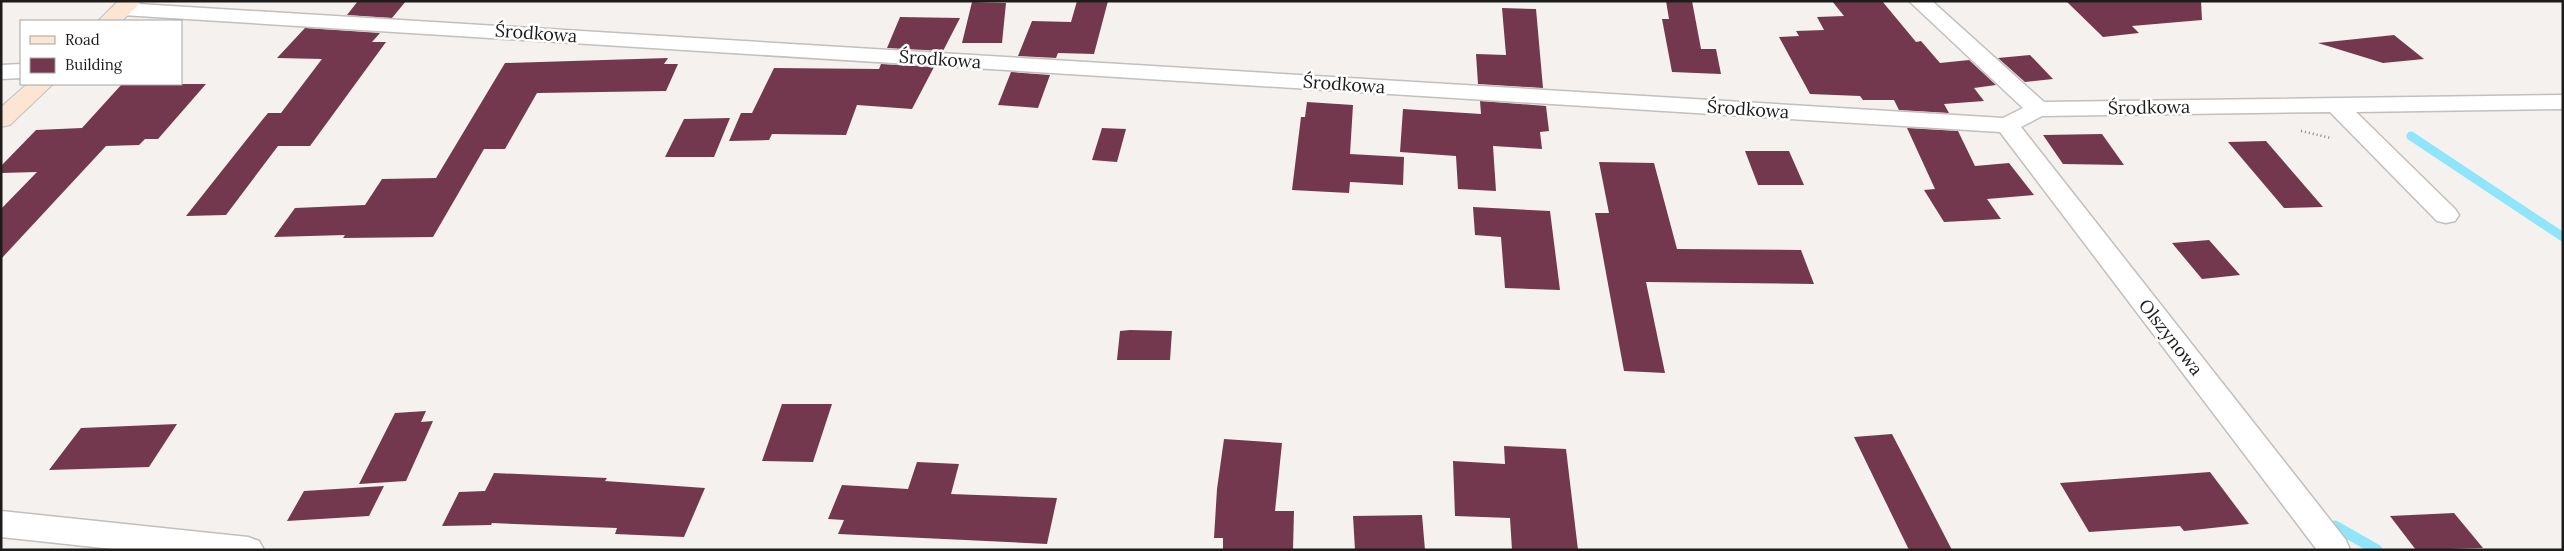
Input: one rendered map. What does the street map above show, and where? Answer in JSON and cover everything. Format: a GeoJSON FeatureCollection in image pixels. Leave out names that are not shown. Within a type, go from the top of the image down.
{"type":"FeatureCollection","features":[{"type":"Feature","properties":{"kind":"street"},"geometry":{"type":"LineString","coordinates":[[1919,1],[2038,109]]}},
{"type":"Feature","properties":{"kind":"street","name":"Środkowa"},"geometry":{"type":"LineString","coordinates":[[121,10],[2007,125],[2038,109],[2563,102]]}},
{"type":"Feature","properties":{"kind":"street"},"geometry":{"type":"LineString","coordinates":[[1,72],[20,72]]}},
{"type":"Feature","properties":{"kind":"street"},"geometry":{"type":"LineString","coordinates":[[1,120],[40,85]]}},
{"type":"Feature","properties":{"kind":"street"},"geometry":{"type":"LineString","coordinates":[[2337,106],[2446,215]]}},
{"type":"Feature","properties":{"kind":"street","name":"Olszynowa"},"geometry":{"type":"LineString","coordinates":[[2007,125],[2333,550]]}},
{"type":"Feature","properties":{"kind":"street"},"geometry":{"type":"LineString","coordinates":[[1,524],[248,550]]}},
{"type":"Feature","properties":{"kind":"building"},"geometry":{"type":"Polygon","coordinates":[[[358,1],[406,1],[392,18],[347,15],[358,1]]]}},
{"type":"Feature","properties":{"kind":"building"},"geometry":{"type":"Polygon","coordinates":[[[1077,1],[1108,1],[1094,54],[1058,53],[1056,58],[1018,56],[1032,21],[1071,22],[1077,1]]]}},
{"type":"Feature","properties":{"kind":"building"},"geometry":{"type":"Polygon","coordinates":[[[1666,1],[1692,1],[1701,49],[1716,49],[1721,74],[1672,72],[1662,19],[1669,19],[1666,1]]]}},
{"type":"Feature","properties":{"kind":"building"},"geometry":{"type":"Polygon","coordinates":[[[1832,1],[1882,1],[1916,42],[1921,41],[1940,63],[1969,60],[1996,85],[1974,88],[1984,101],[1944,104],[1949,113],[1899,110],[1894,100],[1863,100],[1860,96],[1810,94],[1779,37],[1799,36],[1796,31],[1824,30],[1817,17],[1844,16],[1832,1]]]}},
{"type":"Feature","properties":{"kind":"building"},"geometry":{"type":"Polygon","coordinates":[[[2066,1],[2201,1],[2202,20],[2132,26],[2139,33],[2103,37],[2066,1]]]}},
{"type":"Feature","properties":{"kind":"building"},"geometry":{"type":"Polygon","coordinates":[[[972,2],[1006,3],[1002,43],[962,43],[972,2]]]}},
{"type":"Feature","properties":{"kind":"building"},"geometry":{"type":"Polygon","coordinates":[[[1502,8],[1536,9],[1543,88],[1478,84],[1476,54],[1506,55],[1502,8]]]}},
{"type":"Feature","properties":{"kind":"building"},"geometry":{"type":"Polygon","coordinates":[[[900,17],[960,18],[943,51],[887,48],[900,17]]]}},
{"type":"Feature","properties":{"kind":"building"},"geometry":{"type":"Polygon","coordinates":[[[305,28],[380,33],[372,42],[386,42],[310,146],[278,146],[226,215],[186,216],[268,113],[281,113],[322,59],[277,58],[305,28]]]}},
{"type":"Feature","properties":{"kind":"building"},"geometry":{"type":"Polygon","coordinates":[[[2394,35],[2424,59],[2383,63],[2318,43],[2394,35]]]}},
{"type":"Feature","properties":{"kind":"building"},"geometry":{"type":"Polygon","coordinates":[[[2030,55],[2053,79],[2025,82],[1998,58],[2030,55]]]}},
{"type":"Feature","properties":{"kind":"building"},"geometry":{"type":"Polygon","coordinates":[[[668,58],[664,64],[678,64],[666,91],[537,93],[505,149],[484,149],[433,237],[343,238],[345,235],[274,237],[295,208],[365,205],[382,179],[436,178],[505,63],[668,58]]]}},
{"type":"Feature","properties":{"kind":"building"},"geometry":{"type":"Polygon","coordinates":[[[881,64],[934,67],[912,109],[857,105],[846,135],[772,134],[769,140],[729,141],[741,113],[752,113],[774,68],[879,69],[881,64]]]}},
{"type":"Feature","properties":{"kind":"building"},"geometry":{"type":"Polygon","coordinates":[[[1011,72],[1050,75],[1038,108],[998,105],[1011,72]]]}},
{"type":"Feature","properties":{"kind":"building"},"geometry":{"type":"Polygon","coordinates":[[[206,84],[158,139],[145,139],[139,145],[106,146],[1,259],[1,209],[37,172],[1,173],[1,166],[36,130],[82,128],[121,85],[206,84]]]}},
{"type":"Feature","properties":{"kind":"building"},"geometry":{"type":"Polygon","coordinates":[[[1480,101],[1546,106],[1549,131],[1540,132],[1542,149],[1493,146],[1496,191],[1458,189],[1456,156],[1400,152],[1403,109],[1481,114],[1480,101]]]}},
{"type":"Feature","properties":{"kind":"building"},"geometry":{"type":"Polygon","coordinates":[[[1307,102],[1353,105],[1350,154],[1404,157],[1403,185],[1350,182],[1349,193],[1292,190],[1301,117],[1305,117],[1307,102]]]}},
{"type":"Feature","properties":{"kind":"building"},"geometry":{"type":"Polygon","coordinates":[[[730,118],[714,157],[665,157],[684,119],[730,118]]]}},
{"type":"Feature","properties":{"kind":"building"},"geometry":{"type":"Polygon","coordinates":[[[1102,128],[1126,129],[1117,162],[1092,160],[1102,128]]]}},
{"type":"Feature","properties":{"kind":"building"},"geometry":{"type":"Polygon","coordinates":[[[1907,128],[1958,131],[1975,166],[2009,163],[2034,195],[1987,199],[2001,219],[1944,222],[1924,190],[1935,189],[1907,128]]]}},
{"type":"Feature","properties":{"kind":"building"},"geometry":{"type":"Polygon","coordinates":[[[2102,134],[2124,165],[2063,164],[2043,135],[2102,134]]]}},
{"type":"Feature","properties":{"kind":"building"},"geometry":{"type":"Polygon","coordinates":[[[2266,141],[2323,207],[2284,208],[2228,142],[2266,141]]]}},
{"type":"Feature","properties":{"kind":"building"},"geometry":{"type":"Polygon","coordinates":[[[1745,151],[1789,151],[1804,185],[1758,185],[1745,151]]]}},
{"type":"Feature","properties":{"kind":"building"},"geometry":{"type":"Polygon","coordinates":[[[1599,162],[1654,163],[1677,249],[1801,250],[1814,284],[1646,282],[1665,373],[1624,371],[1595,213],[1609,213],[1599,162]]]}},
{"type":"Feature","properties":{"kind":"building"},"geometry":{"type":"Polygon","coordinates":[[[1473,207],[1550,211],[1560,290],[1505,288],[1501,237],[1475,235],[1473,207]]]}},
{"type":"Feature","properties":{"kind":"building"},"geometry":{"type":"Polygon","coordinates":[[[2209,240],[2240,275],[2202,279],[2172,243],[2209,240]]]}},
{"type":"Feature","properties":{"kind":"building"},"geometry":{"type":"Polygon","coordinates":[[[1120,331],[1172,331],[1170,360],[1117,360],[1120,331]]]}},
{"type":"Feature","properties":{"kind":"building"},"geometry":{"type":"Polygon","coordinates":[[[782,404],[832,404],[813,462],[762,461],[782,404]]]}},
{"type":"Feature","properties":{"kind":"building"},"geometry":{"type":"Polygon","coordinates":[[[426,411],[421,422],[433,421],[406,481],[359,484],[395,413],[426,411]]]}},
{"type":"Feature","properties":{"kind":"building"},"geometry":{"type":"Polygon","coordinates":[[[177,424],[149,467],[49,470],[81,428],[177,424]]]}},
{"type":"Feature","properties":{"kind":"building"},"geometry":{"type":"Polygon","coordinates":[[[1892,434],[1952,550],[1909,550],[1854,437],[1892,434]]]}},
{"type":"Feature","properties":{"kind":"building"},"geometry":{"type":"Polygon","coordinates":[[[1224,439],[1282,443],[1275,511],[1294,511],[1293,550],[1223,550],[1223,538],[1214,538],[1217,489],[1224,439]]]}},
{"type":"Feature","properties":{"kind":"building"},"geometry":{"type":"Polygon","coordinates":[[[1504,446],[1566,449],[1578,550],[1512,550],[1510,518],[1455,516],[1453,461],[1505,464],[1504,446]]]}},
{"type":"Feature","properties":{"kind":"building"},"geometry":{"type":"Polygon","coordinates":[[[917,462],[959,464],[951,494],[1057,498],[1047,544],[838,534],[844,520],[828,519],[842,485],[908,489],[917,462]]]}},
{"type":"Feature","properties":{"kind":"building"},"geometry":{"type":"Polygon","coordinates":[[[2210,472],[2249,524],[2184,531],[2180,526],[2089,532],[2060,483],[2210,472]]]}},
{"type":"Feature","properties":{"kind":"building"},"geometry":{"type":"Polygon","coordinates":[[[494,473],[607,478],[605,481],[705,488],[684,537],[615,534],[617,528],[492,523],[491,525],[442,526],[459,492],[485,491],[494,473]]]}},
{"type":"Feature","properties":{"kind":"building"},"geometry":{"type":"Polygon","coordinates":[[[384,486],[369,516],[287,521],[304,491],[384,486]]]}},
{"type":"Feature","properties":{"kind":"building"},"geometry":{"type":"Polygon","coordinates":[[[2454,513],[2483,548],[2416,550],[2390,516],[2454,513]]]}},
{"type":"Feature","properties":{"kind":"building"},"geometry":{"type":"Polygon","coordinates":[[[1422,515],[1425,550],[1355,550],[1353,516],[1422,515]]]}},
{"type":"Feature","properties":{"kind":"waterway"},"geometry":{"type":"LineString","coordinates":[[2411,136],[2563,237]]}},
{"type":"Feature","properties":{"kind":"waterway"},"geometry":{"type":"LineString","coordinates":[[2335,526],[2377,550]]}}]}
